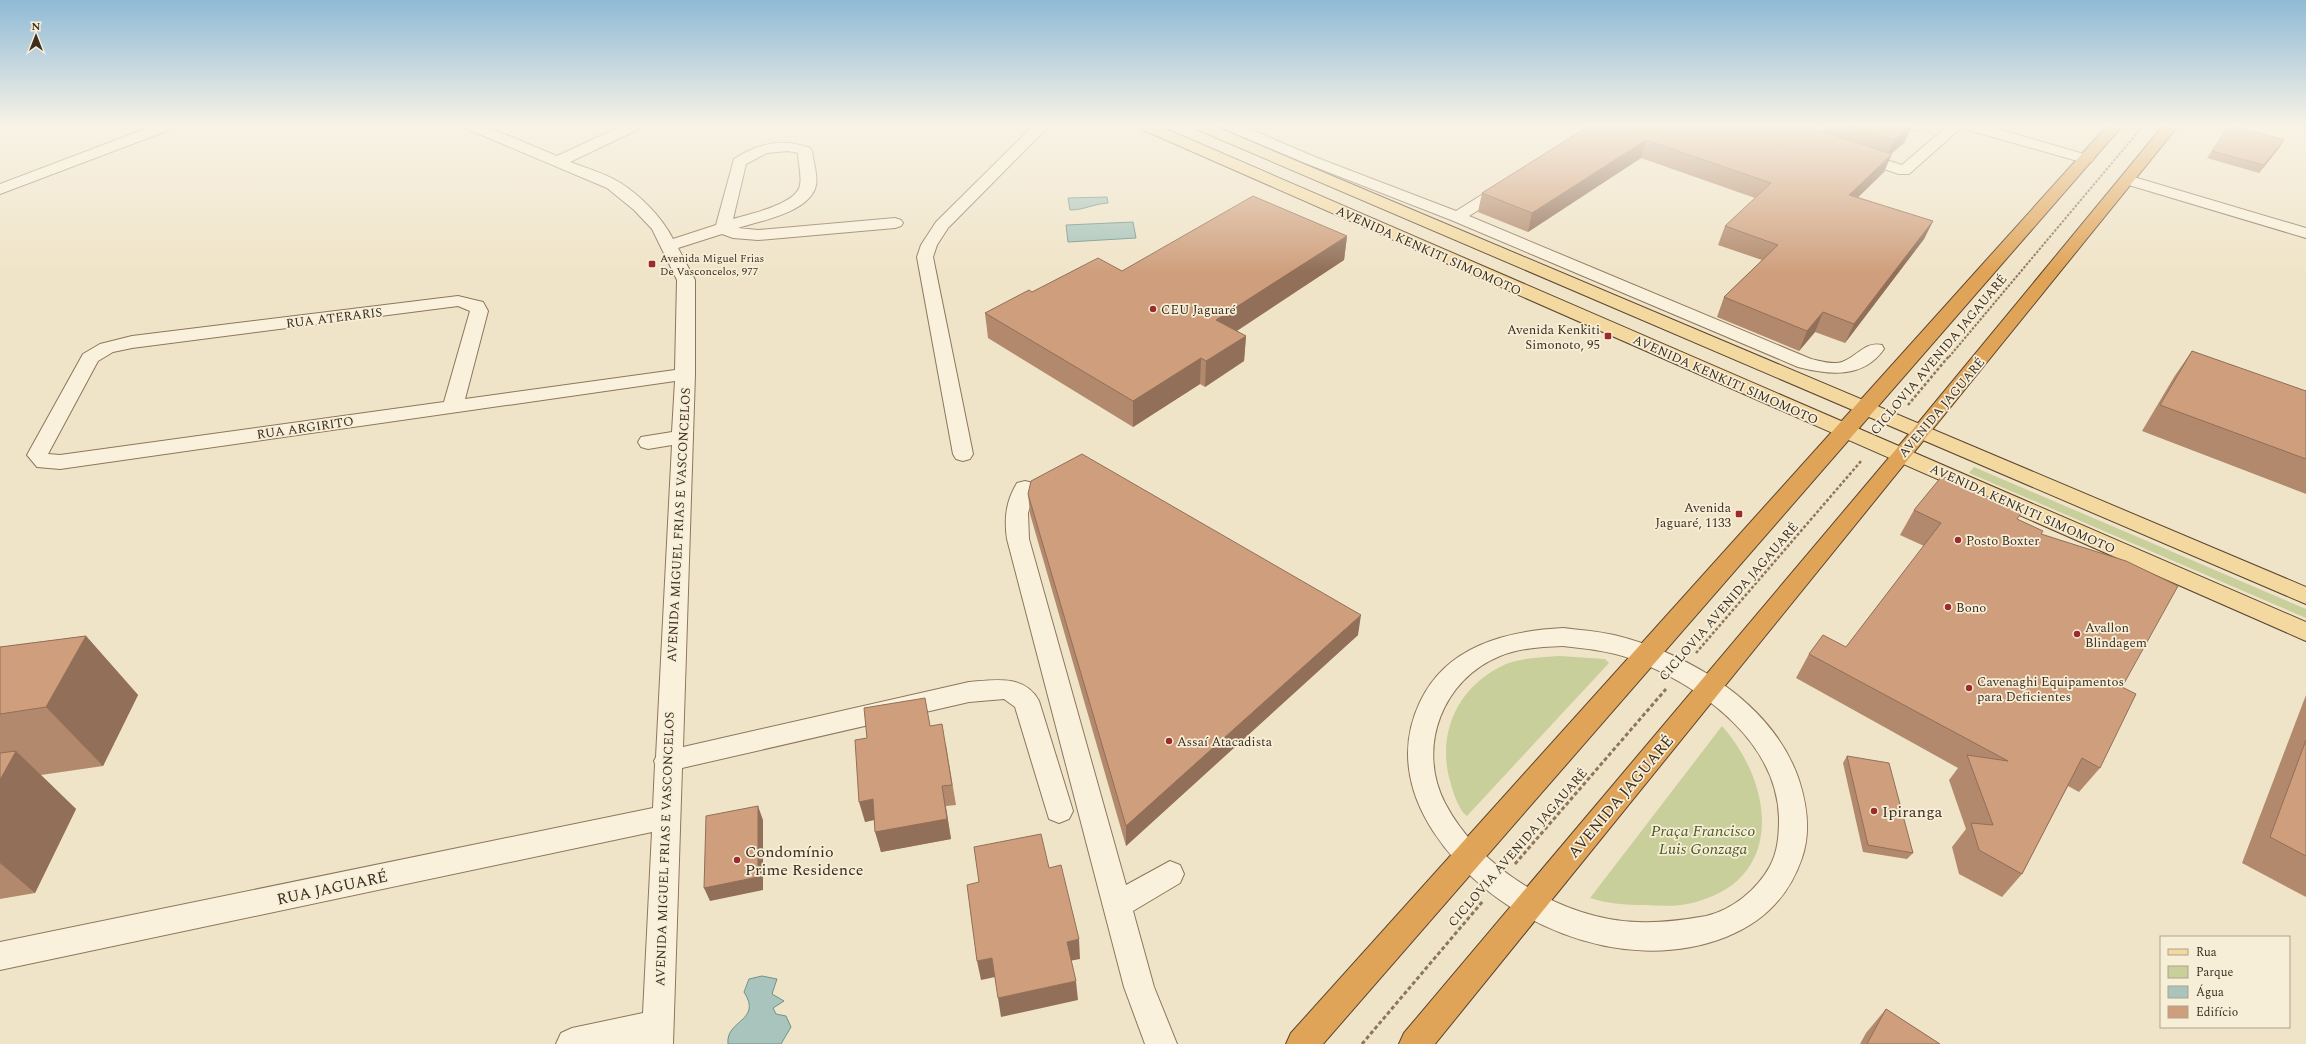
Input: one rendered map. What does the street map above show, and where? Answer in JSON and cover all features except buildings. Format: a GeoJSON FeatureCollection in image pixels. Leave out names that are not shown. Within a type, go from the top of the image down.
{"type":"FeatureCollection","features":[{"type":"Feature","properties":{"kind":"highway"},"geometry":{"type":"LineString","coordinates":[[1302,1044],[2072,175]]}},
{"type":"Feature","properties":{"kind":"highway","name":"AVENIDA JAGUARÉ"},"geometry":{"type":"LineString","coordinates":[[1415,1044],[1901,455],[1921,433],[2130,175]]}},
{"type":"Feature","properties":{"kind":"main road","name":"AVENIDA KENKITI SIMOMOTO"},"geometry":{"type":"LineString","coordinates":[[1257,175],[2306,632]]}},
{"type":"Feature","properties":{"kind":"main road"},"geometry":{"type":"LineString","coordinates":[[1281,185],[1302,175]]}},
{"type":"Feature","properties":{"kind":"main road","name":"AVENIDA KENKITI SIMOMOTO"},"geometry":{"type":"LineString","coordinates":[[1314,175],[2306,596]]}},
{"type":"Feature","properties":{"kind":"street"},"geometry":{"type":"LineString","coordinates":[[0,189],[38,175]]}},
{"type":"Feature","properties":{"kind":"street","name":"AVENIDA MIGUEL FRIAS E VASCONCELOS"},"geometry":{"type":"LineString","coordinates":[[590,175],[613,185],[640,207],[659,227],[686,280],[685,374],[667,761],[657,1034]]}},
{"type":"Feature","properties":{"kind":"street"},"geometry":{"type":"LineString","coordinates":[[723,228],[736,175]]}},
{"type":"Feature","properties":{"kind":"street"},"geometry":{"type":"LineString","coordinates":[[669,246],[786,207],[801,198],[808,185],[807,175]]}},
{"type":"Feature","properties":{"kind":"street"},"geometry":{"type":"LineString","coordinates":[[963,454],[925,257],[929,245],[942,225],[993,175]]}},
{"type":"Feature","properties":{"kind":"street"},"geometry":{"type":"LineString","coordinates":[[1348,175],[1457,217],[1805,363],[1834,369],[1852,366],[1875,349]]}},
{"type":"Feature","properties":{"kind":"street"},"geometry":{"type":"LineString","coordinates":[[2133,175],[2306,233]]}},
{"type":"Feature","properties":{"kind":"street"},"geometry":{"type":"LineString","coordinates":[[2134,175],[2306,219]]}},
{"type":"Feature","properties":{"kind":"street"},"geometry":{"type":"LineString","coordinates":[[1457,217],[1518,178]]}},
{"type":"Feature","properties":{"kind":"street"},"geometry":{"type":"LineString","coordinates":[[723,228],[733,233],[758,235],[894,223]]}},
{"type":"Feature","properties":{"kind":"street","name":"RUA ATERARIS"},"geometry":{"type":"LineString","coordinates":[[90,358],[107,348],[132,342],[450,302],[468,303],[477,306],[479,311],[453,406]]}},
{"type":"Feature","properties":{"kind":"street","name":"RUA ARGIRITO"},"geometry":{"type":"LineString","coordinates":[[90,358],[37,455],[44,462],[60,462],[685,374]]}},
{"type":"Feature","properties":{"kind":"street"},"geometry":{"type":"LineString","coordinates":[[648,442],[682,438]]}},
{"type":"Feature","properties":{"kind":"street"},"geometry":{"type":"LineString","coordinates":[[1025,488],[1016,506],[1015,518],[1018,539],[1118,905],[1138,987],[1161,1044]]}},
{"type":"Feature","properties":{"kind":"street"},"geometry":{"type":"LineString","coordinates":[[1563,637],[1619,645],[1648,655],[1682,670],[1710,687],[1734,707],[1754,728],[1771,751],[1783,775],[1791,800],[1794,825],[1792,849],[1784,872],[1770,892],[1751,910],[1727,923],[1698,933],[1667,937],[1634,937],[1600,931],[1566,920],[1530,904],[1499,884],[1469,857],[1448,832],[1433,807],[1424,782],[1420,757],[1421,734],[1426,712],[1436,693],[1450,676],[1468,662],[1488,651],[1512,643],[1536,638],[1563,637]]}},
{"type":"Feature","properties":{"kind":"street"},"geometry":{"type":"LineString","coordinates":[[667,761],[969,692],[1008,689],[1026,701],[1059,812]]}},
{"type":"Feature","properties":{"kind":"street","name":"RUA JAGUARÉ"},"geometry":{"type":"LineString","coordinates":[[0,956],[665,817]]}},
{"type":"Feature","properties":{"kind":"street"},"geometry":{"type":"LineString","coordinates":[[1118,905],[1170,874]]}},
{"type":"Feature","properties":{"kind":"street"},"geometry":{"type":"LineString","coordinates":[[572,1044],[657,1034]]}},
{"type":"Feature","properties":{"kind":"path","name":"CICLOVIA AVENIDA JAGAUARÉ"},"geometry":{"type":"LineString","coordinates":[[1894,421],[2103,175]]}},
{"type":"Feature","properties":{"kind":"path","name":"CICLOVIA AVENIDA JAGAUARÉ"},"geometry":{"type":"LineString","coordinates":[[1362,1044],[1876,444]]}},
{"type":"Feature","properties":{"kind":"green space"},"geometry":{"type":"Polygon","coordinates":[[[1974,467],[2306,609],[2306,618],[1969,473],[1974,467]]]}},
{"type":"Feature","properties":{"kind":"green space"},"geometry":{"type":"Polygon","coordinates":[[[1560,656],[1605,659],[1609,663],[1467,816],[1460,808],[1455,796],[1448,773],[1446,755],[1447,739],[1457,708],[1477,683],[1491,672],[1506,664],[1526,659],[1560,656]]]}},
{"type":"Feature","properties":{"kind":"green space","name":"Praça Francisco Luis Gonzaga"},"geometry":{"type":"Polygon","coordinates":[[[1722,726],[1739,749],[1752,774],[1760,800],[1762,826],[1757,851],[1745,872],[1725,890],[1696,902],[1684,905],[1664,906],[1610,903],[1590,898],[1722,726]]]}},
{"type":"Feature","properties":{"kind":"water"},"geometry":{"type":"Polygon","coordinates":[[[1107,197],[1108,203],[1070,210],[1068,198],[1107,197]]]}},
{"type":"Feature","properties":{"kind":"water"},"geometry":{"type":"Polygon","coordinates":[[[1133,222],[1136,238],[1068,242],[1066,225],[1133,222]]]}},
{"type":"Feature","properties":{"kind":"water"},"geometry":{"type":"Polygon","coordinates":[[[762,976],[777,979],[772,994],[784,1001],[773,1008],[776,1014],[786,1016],[791,1027],[781,1044],[728,1044],[729,1036],[732,1030],[746,1015],[749,1009],[749,1002],[744,992],[749,979],[762,976]]]}},
{"type":"Feature","properties":{"kind":"place","name":"Avenida Miguel Frias De Vasconcelos, 977"},"geometry":{"type":"Point","coordinates":[652,264]}},
{"type":"Feature","properties":{"kind":"place","name":"CEU Jaguaré"},"geometry":{"type":"Point","coordinates":[1153,309]}},
{"type":"Feature","properties":{"kind":"place","name":"Avenida Kenkiti Simonoto, 95"},"geometry":{"type":"Point","coordinates":[1608,336]}},
{"type":"Feature","properties":{"kind":"place","name":"Avenida Jaguaré, 1133"},"geometry":{"type":"Point","coordinates":[1739,514]}},
{"type":"Feature","properties":{"kind":"place","name":"Posto Boxter"},"geometry":{"type":"Point","coordinates":[1958,540]}},
{"type":"Feature","properties":{"kind":"place","name":"Bono"},"geometry":{"type":"Point","coordinates":[1948,607]}},
{"type":"Feature","properties":{"kind":"place","name":"Avallon Blindagem"},"geometry":{"type":"Point","coordinates":[2077,634]}},
{"type":"Feature","properties":{"kind":"place","name":"Cavenaghi Equipamentos para Deficientes"},"geometry":{"type":"Point","coordinates":[1969,688]}},
{"type":"Feature","properties":{"kind":"place","name":"Assaí Atacadista"},"geometry":{"type":"Point","coordinates":[1169,741]}},
{"type":"Feature","properties":{"kind":"place","name":"Ipiranga"},"geometry":{"type":"Point","coordinates":[1874,811]}},
{"type":"Feature","properties":{"kind":"place","name":"Condomínio Prime Residence"},"geometry":{"type":"Point","coordinates":[737,860]}}]}
